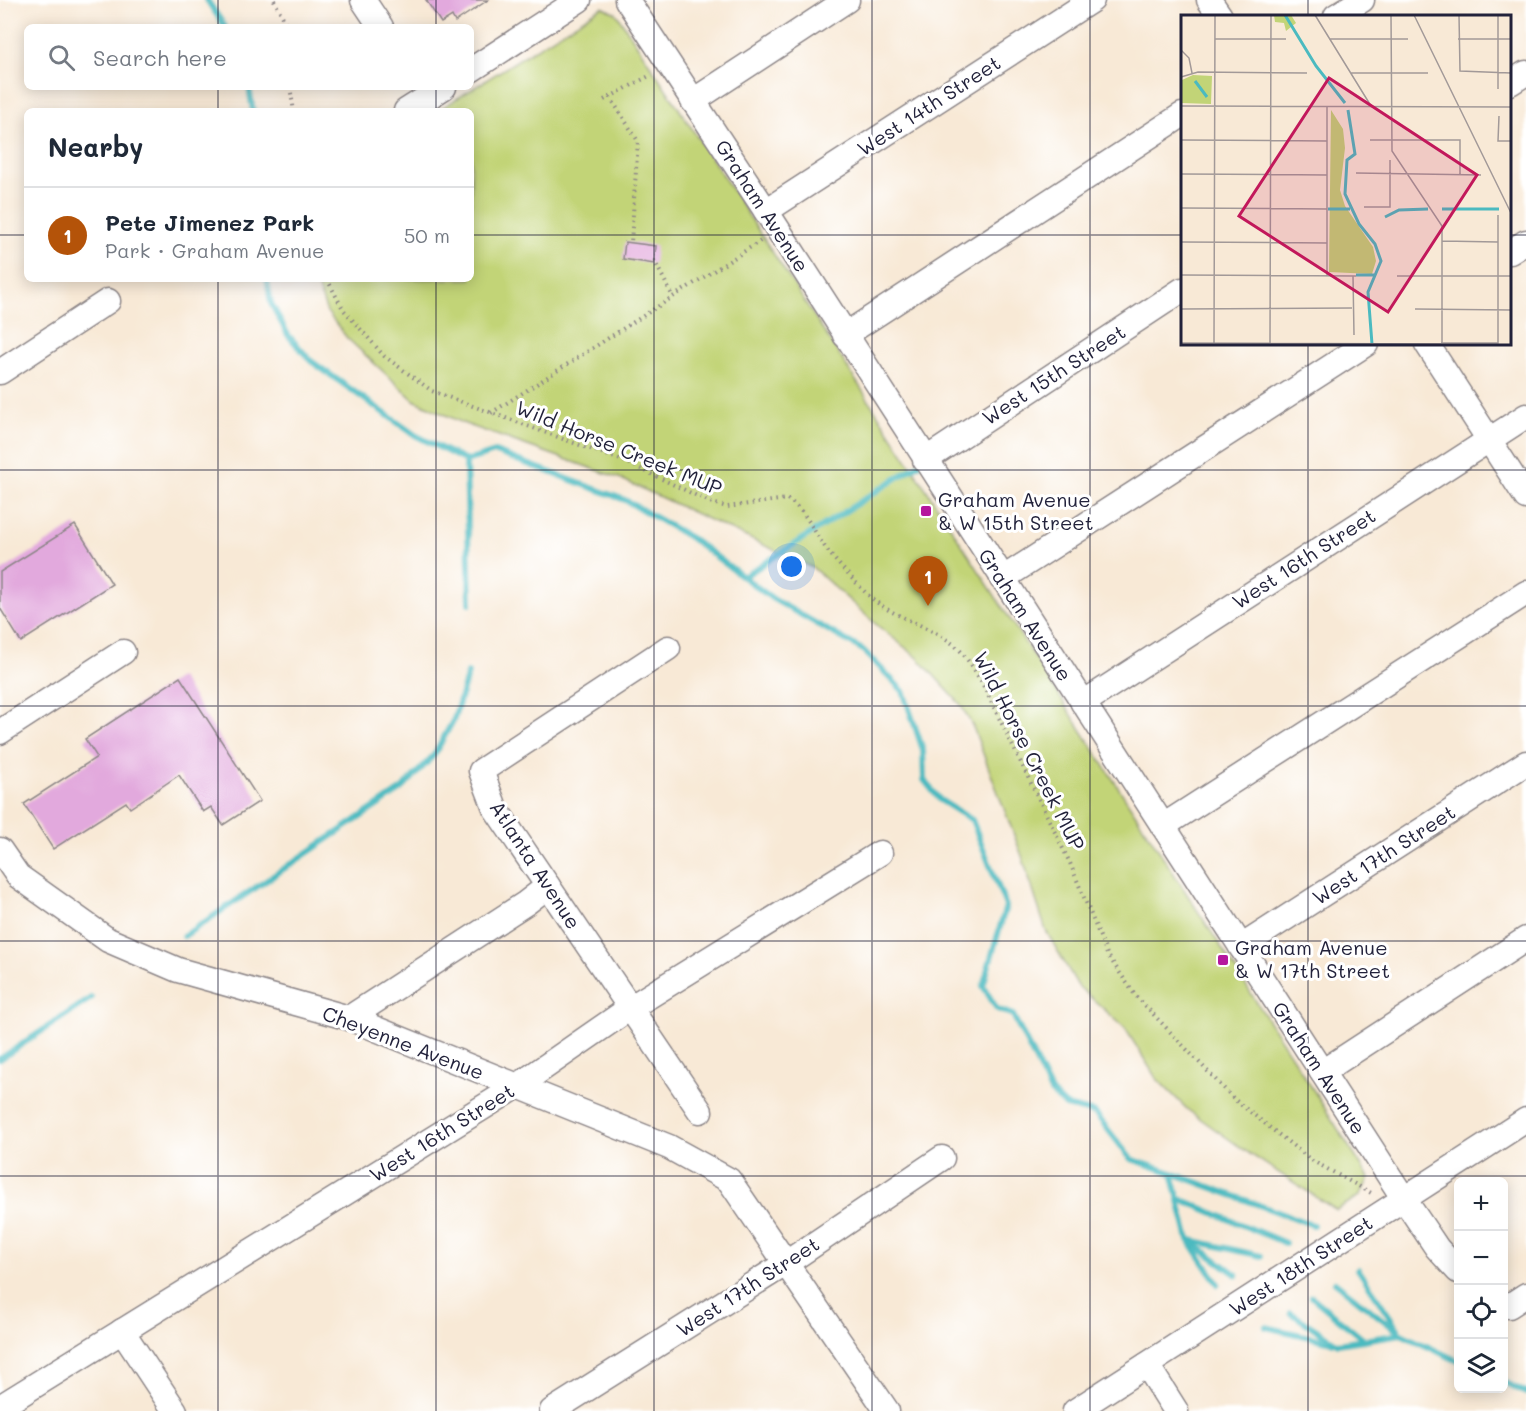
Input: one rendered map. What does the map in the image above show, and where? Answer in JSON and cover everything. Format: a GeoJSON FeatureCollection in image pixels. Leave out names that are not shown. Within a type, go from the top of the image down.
{"type":"FeatureCollection","features":[{"type":"Feature","properties":{"kind":"street"},"geometry":{"type":"LineString","coordinates":[[363,0],[379,24]]}},
{"type":"Feature","properties":{"kind":"street"},"geometry":{"type":"LineString","coordinates":[[474,68],[579,0]]}},
{"type":"Feature","properties":{"kind":"street","name":"Graham Avenue"},"geometry":{"type":"LineString","coordinates":[[627,0],[772,220],[1322,1072],[1399,1202],[1454,1267]]}},
{"type":"Feature","properties":{"kind":"street"},"geometry":{"type":"LineString","coordinates":[[693,101],[847,0]]}},
{"type":"Feature","properties":{"kind":"street","name":"West 14th Street"},"geometry":{"type":"LineString","coordinates":[[772,220],[1092,0]]}},
{"type":"Feature","properties":{"kind":"street"},"geometry":{"type":"LineString","coordinates":[[1209,0],[1219,15]]}},
{"type":"Feature","properties":{"kind":"street"},"geometry":{"type":"LineString","coordinates":[[1338,15],[1362,0]]}},
{"type":"Feature","properties":{"kind":"street"},"geometry":{"type":"LineString","coordinates":[[1511,82],[1526,73]]}},
{"type":"Feature","properties":{"kind":"street"},"geometry":{"type":"LineString","coordinates":[[410,108],[431,91]]}},
{"type":"Feature","properties":{"kind":"street"},"geometry":{"type":"LineString","coordinates":[[845,335],[1181,116]]}},
{"type":"Feature","properties":{"kind":"street"},"geometry":{"type":"LineString","coordinates":[[1511,251],[1526,242]]}},
{"type":"Feature","properties":{"kind":"street","name":"West 15th Street"},"geometry":{"type":"LineString","coordinates":[[925,460],[1181,291]]}},
{"type":"Feature","properties":{"kind":"street"},"geometry":{"type":"LineString","coordinates":[[0,372],[108,301]]}},
{"type":"Feature","properties":{"kind":"street"},"geometry":{"type":"LineString","coordinates":[[1002,579],[1364,345]]}},
{"type":"Feature","properties":{"kind":"street"},"geometry":{"type":"LineString","coordinates":[[1428,345],[1526,497]]}},
{"type":"Feature","properties":{"kind":"street","name":"West 16th Street"},"geometry":{"type":"LineString","coordinates":[[1083,703],[1526,416]]}},
{"type":"Feature","properties":{"kind":"street"},"geometry":{"type":"LineString","coordinates":[[1163,826],[1526,593]]}},
{"type":"Feature","properties":{"kind":"street","name":"Atlanta Avenue"},"geometry":{"type":"LineString","coordinates":[[668,648],[481,771],[495,808],[700,1111]]}},
{"type":"Feature","properties":{"kind":"street"},"geometry":{"type":"LineString","coordinates":[[0,732],[123,652]]}},
{"type":"Feature","properties":{"kind":"street","name":"West 17th Street"},"geometry":{"type":"LineString","coordinates":[[1241,947],[1526,763]]}},
{"type":"Feature","properties":{"kind":"street","name":"Cheyenne Avenue"},"geometry":{"type":"LineString","coordinates":[[0,850],[18,876],[108,940],[178,970],[349,1018],[669,1147],[729,1180],[785,1264]]}},
{"type":"Feature","properties":{"kind":"street","name":"West 16th Street"},"geometry":{"type":"LineString","coordinates":[[0,1407],[516,1087],[630,1008],[880,853]]}},
{"type":"Feature","properties":{"kind":"street"},"geometry":{"type":"LineString","coordinates":[[349,1018],[526,903],[548,886]]}},
{"type":"Feature","properties":{"kind":"street"},"geometry":{"type":"LineString","coordinates":[[1322,1072],[1526,939]]}},
{"type":"Feature","properties":{"kind":"street","name":"West 18th Street"},"geometry":{"type":"LineString","coordinates":[[1087,1409],[1147,1365],[1526,1120]]}},
{"type":"Feature","properties":{"kind":"street","name":"West 17th Street"},"geometry":{"type":"LineString","coordinates":[[552,1411],[785,1264],[942,1158]]}},
{"type":"Feature","properties":{"kind":"street"},"geometry":{"type":"LineString","coordinates":[[785,1264],[887,1411]]}},
{"type":"Feature","properties":{"kind":"street"},"geometry":{"type":"LineString","coordinates":[[1508,1306],[1526,1295]]}},
{"type":"Feature","properties":{"kind":"street"},"geometry":{"type":"LineString","coordinates":[[122,1331],[175,1411]]}},
{"type":"Feature","properties":{"kind":"street"},"geometry":{"type":"LineString","coordinates":[[1147,1365],[1176,1411]]}},
{"type":"Feature","properties":{"kind":"path"},"geometry":{"type":"LineString","coordinates":[[274,0],[286,24]]}},
{"type":"Feature","properties":{"kind":"path"},"geometry":{"type":"LineString","coordinates":[[604,100],[670,66]]}},
{"type":"Feature","properties":{"kind":"path"},"geometry":{"type":"LineString","coordinates":[[290,90],[294,108]]}},
{"type":"Feature","properties":{"kind":"path"},"geometry":{"type":"LineString","coordinates":[[610,97],[638,141],[631,243]]}},
{"type":"Feature","properties":{"kind":"path"},"geometry":{"type":"LineString","coordinates":[[491,413],[673,297],[772,220]]}},
{"type":"Feature","properties":{"kind":"path"},"geometry":{"type":"LineString","coordinates":[[654,260],[673,297]]}},
{"type":"Feature","properties":{"kind":"path","name":"Wild Horse Creek MUP"},"geometry":{"type":"LineString","coordinates":[[329,282],[343,309],[384,356],[432,391],[626,462],[720,505],[728,507],[787,499],[799,507],[821,542],[868,594],[893,614],[955,645],[966,657],[981,681],[1070,863],[1107,954],[1135,995],[1244,1106],[1311,1160],[1399,1202]]}},
{"type":"Feature","properties":{"kind":"green space"},"geometry":{"type":"Polygon","coordinates":[[[602,7],[616,13],[877,413],[1369,1178],[1360,1196],[1336,1210],[1188,1110],[1156,1078],[1125,1028],[1078,986],[1046,931],[1022,856],[973,727],[961,705],[917,657],[878,626],[813,568],[619,478],[465,424],[414,400],[347,338],[327,312],[315,282],[474,282],[474,108],[442,108],[474,90],[474,88],[602,7]]]}},
{"type":"Feature","properties":{"kind":"building"},"geometry":{"type":"Polygon","coordinates":[[[426,0],[488,0],[455,22],[452,16],[441,23],[426,0]]]}},
{"type":"Feature","properties":{"kind":"building"},"geometry":{"type":"Polygon","coordinates":[[[625,242],[656,246],[654,264],[623,259],[625,242]]]}},
{"type":"Feature","properties":{"kind":"building"},"geometry":{"type":"Polygon","coordinates":[[[75,525],[112,584],[21,642],[0,608],[0,572],[75,525]]]}},
{"type":"Feature","properties":{"kind":"building"},"geometry":{"type":"Polygon","coordinates":[[[180,677],[260,801],[223,825],[211,807],[203,812],[179,775],[130,808],[126,802],[53,849],[24,804],[97,757],[85,739],[180,677]]]}},
{"type":"Feature","properties":{"kind":"waterway"},"geometry":{"type":"LineString","coordinates":[[207,0],[223,24]]}},
{"type":"Feature","properties":{"kind":"waterway"},"geometry":{"type":"LineString","coordinates":[[250,90],[252,108]]}},
{"type":"Feature","properties":{"kind":"waterway"},"geometry":{"type":"LineString","coordinates":[[268,282],[271,303],[288,335],[311,361],[415,435],[466,461],[495,452],[625,500],[691,538],[773,599],[863,650],[903,691],[923,750],[924,780],[940,800],[972,820],[1006,906],[983,986],[997,1009],[1013,1015],[1051,1092],[1066,1106],[1095,1113],[1131,1159],[1172,1173],[1189,1240],[1237,1275]]}},
{"type":"Feature","properties":{"kind":"waterway"},"geometry":{"type":"LineString","coordinates":[[466,461],[470,603]]}},
{"type":"Feature","properties":{"kind":"waterway"},"geometry":{"type":"LineString","coordinates":[[743,577],[922,462]]}},
{"type":"Feature","properties":{"kind":"waterway"},"geometry":{"type":"LineString","coordinates":[[184,936],[402,789],[434,755],[454,719],[468,673]]}},
{"type":"Feature","properties":{"kind":"waterway"},"geometry":{"type":"LineString","coordinates":[[0,1059],[91,998]]}},
{"type":"Feature","properties":{"kind":"waterway"},"geometry":{"type":"LineString","coordinates":[[1172,1173],[1313,1225]]}},
{"type":"Feature","properties":{"kind":"waterway"},"geometry":{"type":"LineString","coordinates":[[1178,1198],[1285,1243]]}},
{"type":"Feature","properties":{"kind":"waterway"},"geometry":{"type":"LineString","coordinates":[[1191,1240],[1261,1256]]}},
{"type":"Feature","properties":{"kind":"waterway"},"geometry":{"type":"LineString","coordinates":[[1191,1243],[1218,1284]]}},
{"type":"Feature","properties":{"kind":"waterway"},"geometry":{"type":"LineString","coordinates":[[1358,1269],[1398,1329]]}},
{"type":"Feature","properties":{"kind":"waterway"},"geometry":{"type":"LineString","coordinates":[[1335,1282],[1401,1334]]}},
{"type":"Feature","properties":{"kind":"waterway"},"geometry":{"type":"LineString","coordinates":[[1312,1297],[1364,1340]]}},
{"type":"Feature","properties":{"kind":"waterway"},"geometry":{"type":"LineString","coordinates":[[1291,1313],[1338,1344],[1401,1334],[1454,1359]]}},
{"type":"Feature","properties":{"kind":"waterway"},"geometry":{"type":"LineString","coordinates":[[1266,1327],[1332,1342]]}},
{"type":"Feature","properties":{"kind":"waterway"},"geometry":{"type":"LineString","coordinates":[[1508,1384],[1526,1393]]}},
{"type":"Feature","properties":{"kind":"place","name":"Graham Avenue & W 15th Street"},"geometry":{"type":"Point","coordinates":[926,511]}},
{"type":"Feature","properties":{"kind":"place","name":"Pete Jimenez Park"},"geometry":{"type":"Point","coordinates":[928,606]}},
{"type":"Feature","properties":{"kind":"place","name":"Graham Avenue & W 17th Street"},"geometry":{"type":"Point","coordinates":[1223,960]}}]}
